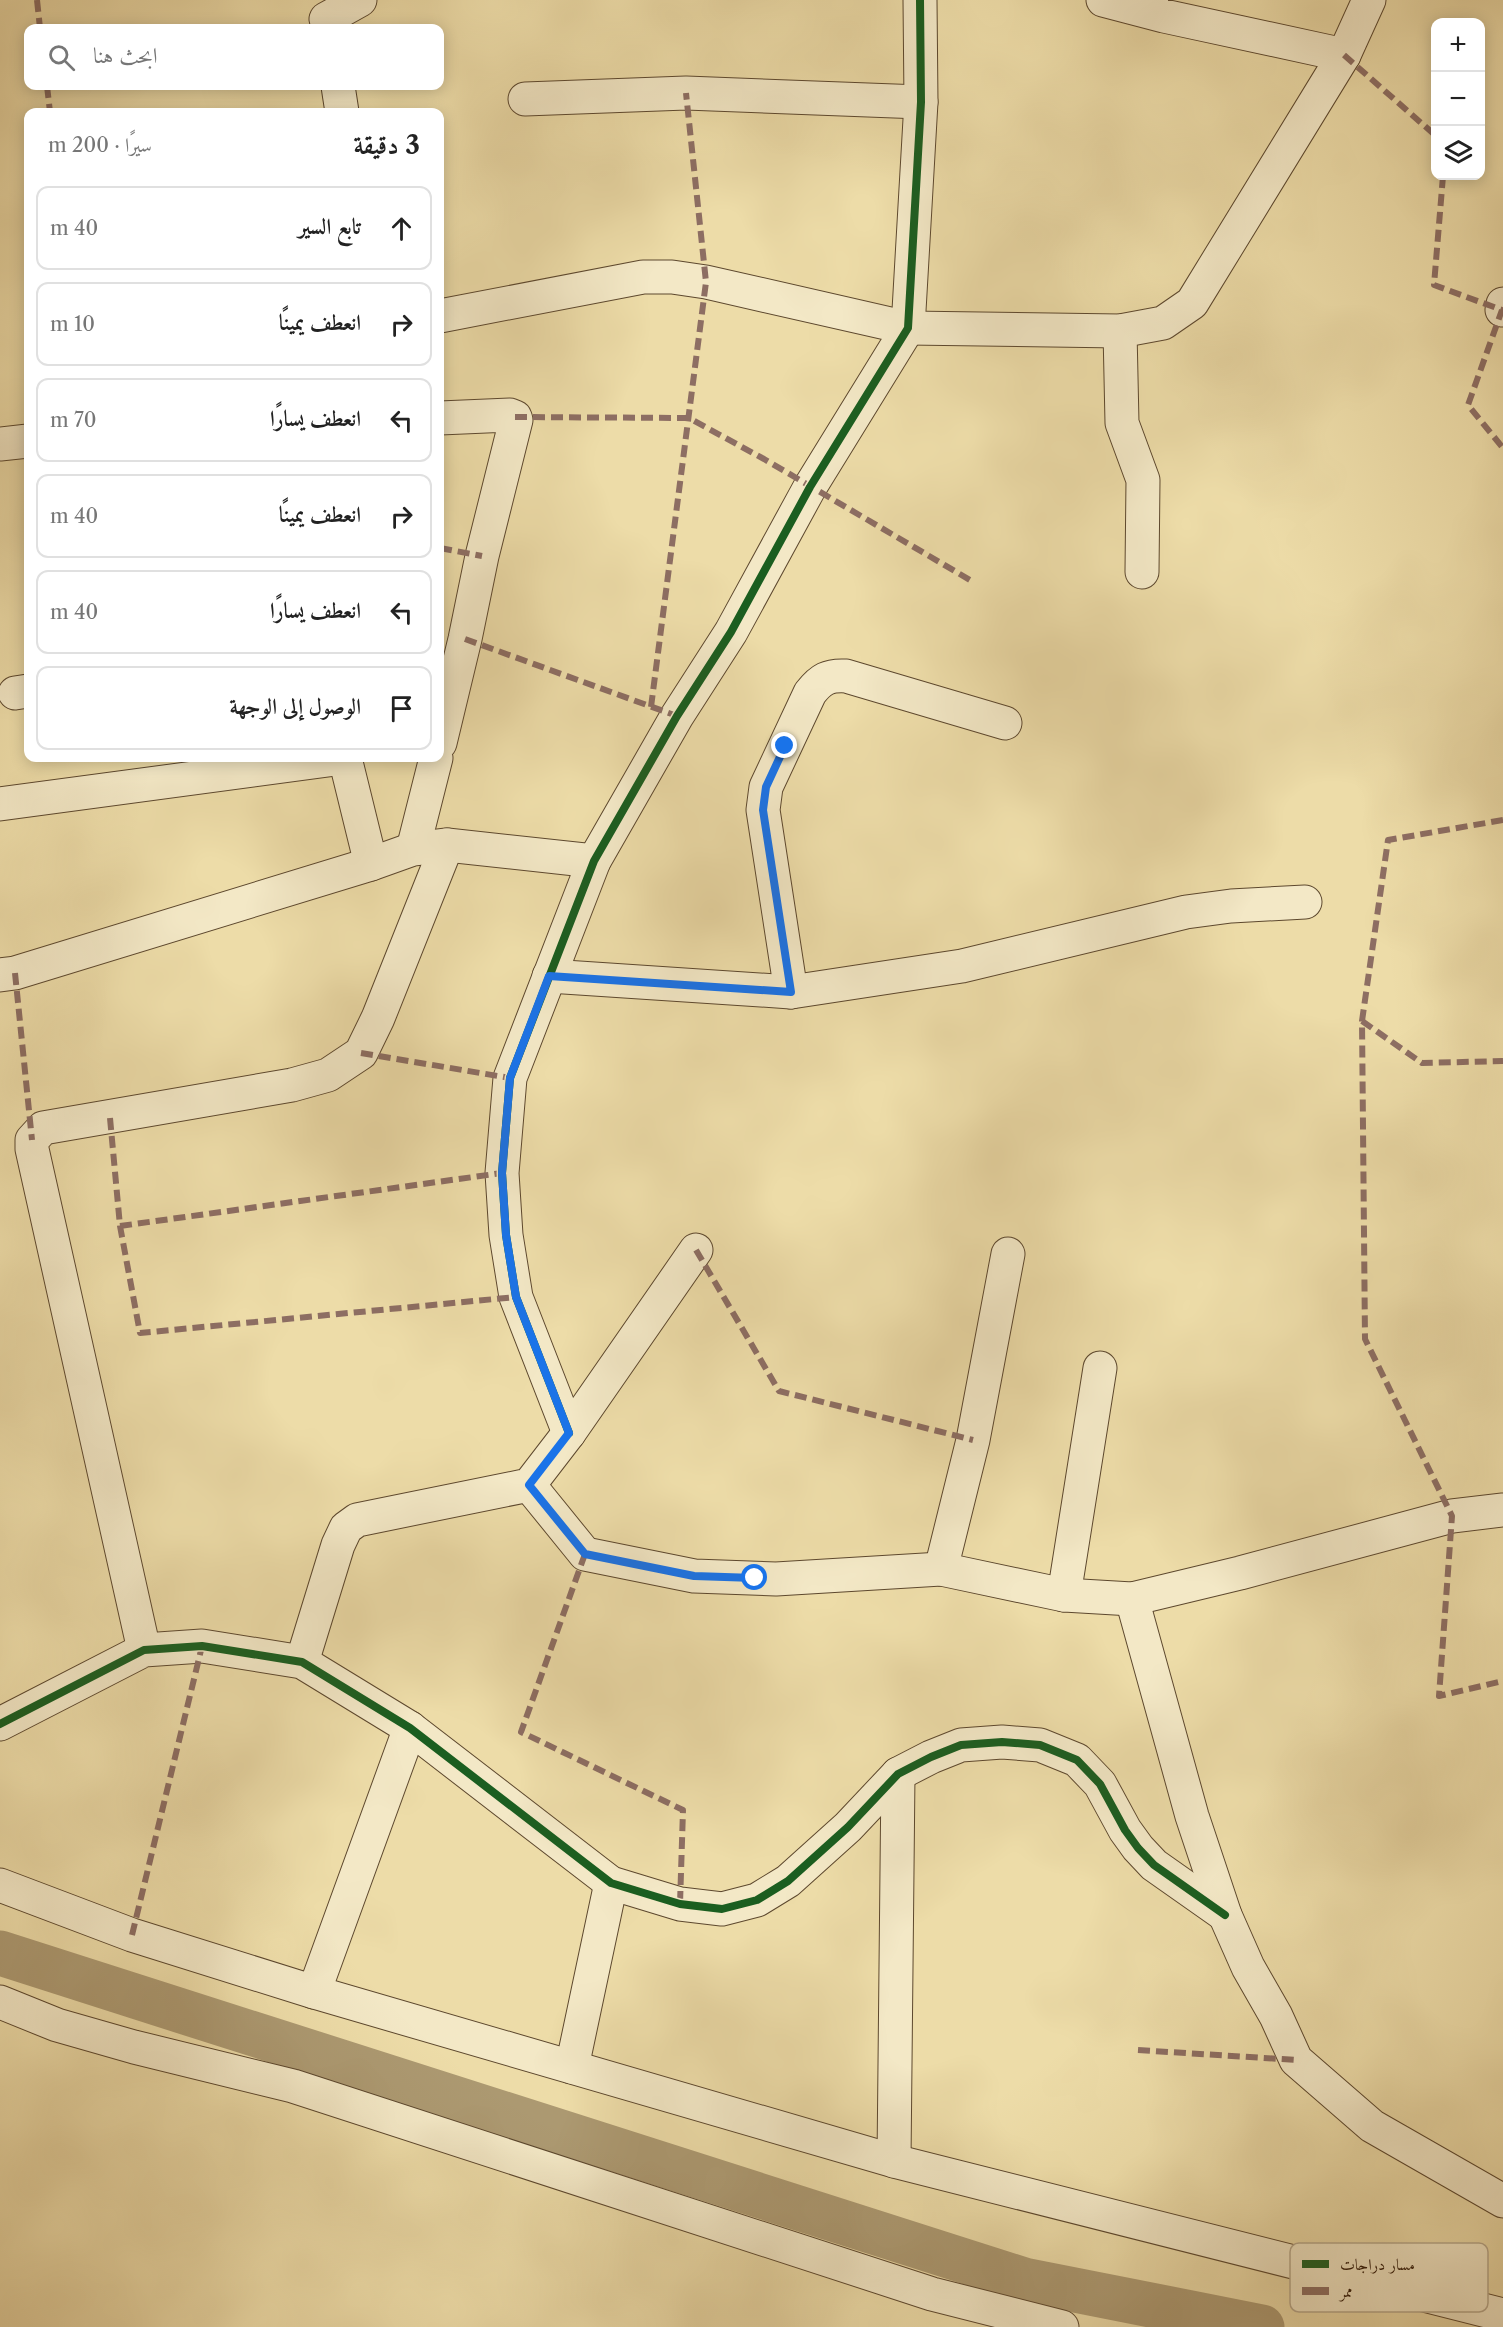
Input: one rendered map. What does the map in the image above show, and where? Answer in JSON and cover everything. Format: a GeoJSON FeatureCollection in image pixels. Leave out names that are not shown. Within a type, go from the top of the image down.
{"type":"FeatureCollection","features":[{"type":"Feature","properties":{"kind":"street"},"geometry":{"type":"LineString","coordinates":[[323,16],[360,0]]}},
{"type":"Feature","properties":{"kind":"street"},"geometry":{"type":"LineString","coordinates":[[569,1433],[516,1297],[506,1235],[502,1173],[510,1078],[594,861],[677,716],[731,632],[810,487],[908,328],[921,102],[920,0]]}},
{"type":"Feature","properties":{"kind":"street"},"geometry":{"type":"LineString","coordinates":[[1104,0],[1164,16],[1344,55]]}},
{"type":"Feature","properties":{"kind":"street"},"geometry":{"type":"LineString","coordinates":[[444,315],[604,283],[643,277],[672,277],[706,282],[908,328],[1120,331],[1162,323],[1192,303],[1344,55],[1369,0]]}},
{"type":"Feature","properties":{"kind":"street"},"geometry":{"type":"LineString","coordinates":[[339,90],[341,108]]}},
{"type":"Feature","properties":{"kind":"street"},"geometry":{"type":"LineString","coordinates":[[525,99],[686,93],[921,102]]}},
{"type":"Feature","properties":{"kind":"street"},"geometry":{"type":"LineString","coordinates":[[1120,331],[1122,423],[1143,480],[1142,572]]}},
{"type":"Feature","properties":{"kind":"street"},"geometry":{"type":"LineString","coordinates":[[444,418],[510,415],[515,417],[516,424],[482,556],[444,726]]}},
{"type":"Feature","properties":{"kind":"street"},"geometry":{"type":"LineString","coordinates":[[0,444],[24,441]]}},
{"type":"Feature","properties":{"kind":"street"},"geometry":{"type":"LineString","coordinates":[[791,992],[763,810],[766,787],[810,693],[820,680],[831,675],[846,676],[1005,723]]}},
{"type":"Feature","properties":{"kind":"street"},"geometry":{"type":"LineString","coordinates":[[0,804],[314,762]]}},
{"type":"Feature","properties":{"kind":"street"},"geometry":{"type":"LineString","coordinates":[[345,762],[371,864]]}},
{"type":"Feature","properties":{"kind":"street"},"geometry":{"type":"LineString","coordinates":[[413,849],[435,762]]}},
{"type":"Feature","properties":{"kind":"street"},"geometry":{"type":"LineString","coordinates":[[0,975],[15,973],[371,864],[413,849],[447,845],[594,861]]}},
{"type":"Feature","properties":{"kind":"street"},"geometry":{"type":"LineString","coordinates":[[144,1650],[32,1149],[32,1140],[43,1128],[292,1086],[328,1075],[361,1053],[378,1018],[447,845]]}},
{"type":"Feature","properties":{"kind":"street"},"geometry":{"type":"LineString","coordinates":[[549,976],[791,992],[962,966],[1186,912],[1231,906],[1305,902]]}},
{"type":"Feature","properties":{"kind":"street"},"geometry":{"type":"LineString","coordinates":[[302,1662],[338,1545],[346,1528],[357,1520],[529,1485],[569,1433],[696,1250]]}},
{"type":"Feature","properties":{"kind":"street"},"geometry":{"type":"LineString","coordinates":[[942,1569],[973,1440],[1008,1254]]}},
{"type":"Feature","properties":{"kind":"street"},"geometry":{"type":"LineString","coordinates":[[1064,1595],[1100,1368]]}},
{"type":"Feature","properties":{"kind":"street"},"geometry":{"type":"LineString","coordinates":[[529,1485],[585,1554],[694,1576],[776,1579],[942,1569],[1064,1595],[1132,1599],[1240,1573],[1452,1516],[1503,1510]]}},
{"type":"Feature","properties":{"kind":"street"},"geometry":{"type":"LineString","coordinates":[[1132,1599],[1192,1816],[1225,1915],[1248,1967],[1276,2016],[1296,2060],[1372,2126],[1503,2201]]}},
{"type":"Feature","properties":{"kind":"street"},"geometry":{"type":"LineString","coordinates":[[0,1722],[144,1650],[202,1646],[302,1662],[410,1728],[611,1883],[680,1904],[722,1909],[757,1900],[788,1881],[848,1827],[898,1774],[961,1745],[1002,1742],[1040,1745],[1077,1760],[1100,1784],[1125,1830],[1154,1865],[1225,1915]]}},
{"type":"Feature","properties":{"kind":"street"},"geometry":{"type":"LineString","coordinates":[[314,1992],[410,1728]]}},
{"type":"Feature","properties":{"kind":"street"},"geometry":{"type":"LineString","coordinates":[[894,2161],[898,1774]]}},
{"type":"Feature","properties":{"kind":"street"},"geometry":{"type":"LineString","coordinates":[[572,2067],[611,1883]]}},
{"type":"Feature","properties":{"kind":"street"},"geometry":{"type":"LineString","coordinates":[[0,1885],[132,1935],[314,1992],[894,2161],[1290,2261]]}},
{"type":"Feature","properties":{"kind":"street"},"geometry":{"type":"LineString","coordinates":[[0,2002],[57,2025],[134,2047],[293,2086],[932,2294],[1062,2327]]}},
{"type":"Feature","properties":{"kind":"street"},"geometry":{"type":"LineString","coordinates":[[1488,2311],[1503,2315]]}},
{"type":"Feature","properties":{"kind":"waterway"},"geometry":{"type":"LineString","coordinates":[[0,1953],[1024,2280],[1262,2327]]}},
{"type":"Feature","properties":{"kind":"marked path"},"geometry":{"type":"LineString","coordinates":[[37,0],[40,24]]}},
{"type":"Feature","properties":{"kind":"marked path"},"geometry":{"type":"LineString","coordinates":[[1344,55],[1431,132]]}},
{"type":"Feature","properties":{"kind":"marked path"},"geometry":{"type":"LineString","coordinates":[[47,90],[50,108]]}},
{"type":"Feature","properties":{"kind":"marked path"},"geometry":{"type":"LineString","coordinates":[[651,707],[706,282],[686,93]]}},
{"type":"Feature","properties":{"kind":"marked path"},"geometry":{"type":"LineString","coordinates":[[1443,180],[1434,285],[1502,310],[1468,405],[1503,448]]}},
{"type":"Feature","properties":{"kind":"marked path"},"geometry":{"type":"LineString","coordinates":[[515,417],[689,418],[764,459],[970,580]]}},
{"type":"Feature","properties":{"kind":"marked path"},"geometry":{"type":"LineString","coordinates":[[444,549],[482,556]]}},
{"type":"Feature","properties":{"kind":"marked path"},"geometry":{"type":"LineString","coordinates":[[465,639],[677,716]]}},
{"type":"Feature","properties":{"kind":"marked path"},"geometry":{"type":"LineString","coordinates":[[1503,820],[1388,840],[1362,1021],[1365,1339],[1452,1516],[1439,1696],[1503,1681]]}},
{"type":"Feature","properties":{"kind":"marked path"},"geometry":{"type":"LineString","coordinates":[[15,973],[32,1140]]}},
{"type":"Feature","properties":{"kind":"marked path"},"geometry":{"type":"LineString","coordinates":[[1362,1021],[1422,1063],[1503,1061]]}},
{"type":"Feature","properties":{"kind":"marked path"},"geometry":{"type":"LineString","coordinates":[[361,1053],[510,1078]]}},
{"type":"Feature","properties":{"kind":"marked path"},"geometry":{"type":"LineString","coordinates":[[110,1118],[120,1226],[140,1333],[516,1297]]}},
{"type":"Feature","properties":{"kind":"marked path"},"geometry":{"type":"LineString","coordinates":[[120,1226],[502,1173]]}},
{"type":"Feature","properties":{"kind":"marked path"},"geometry":{"type":"LineString","coordinates":[[696,1250],[779,1391],[973,1440]]}},
{"type":"Feature","properties":{"kind":"marked path"},"geometry":{"type":"LineString","coordinates":[[585,1554],[521,1732],[683,1810],[680,1904]]}},
{"type":"Feature","properties":{"kind":"marked path"},"geometry":{"type":"LineString","coordinates":[[132,1935],[202,1646]]}},
{"type":"Feature","properties":{"kind":"marked path"},"geometry":{"type":"LineString","coordinates":[[1138,2050],[1296,2060]]}},
{"type":"Feature","properties":{"kind":"cycle path"},"geometry":{"type":"LineString","coordinates":[[569,1433],[516,1297],[506,1235],[502,1173],[510,1078],[594,861],[677,716],[731,632],[810,487],[908,328],[921,102],[920,0]]}},
{"type":"Feature","properties":{"kind":"cycle path"},"geometry":{"type":"LineString","coordinates":[[0,1724],[144,1650],[202,1646],[302,1662],[410,1728],[611,1883],[680,1904],[722,1909],[757,1900],[788,1881],[848,1827],[898,1774],[961,1745],[1002,1742],[1040,1745],[1077,1760],[1100,1784],[1125,1830],[1154,1865],[1225,1915]]}},
{"type":"Feature","properties":{"kind":"route"},"geometry":{"type":"LineString","coordinates":[[755,1578],[694,1576],[585,1554],[529,1485],[569,1433],[516,1297],[506,1235],[502,1173],[510,1078],[549,976],[791,992],[763,810],[766,787],[785,746]]}}]}
